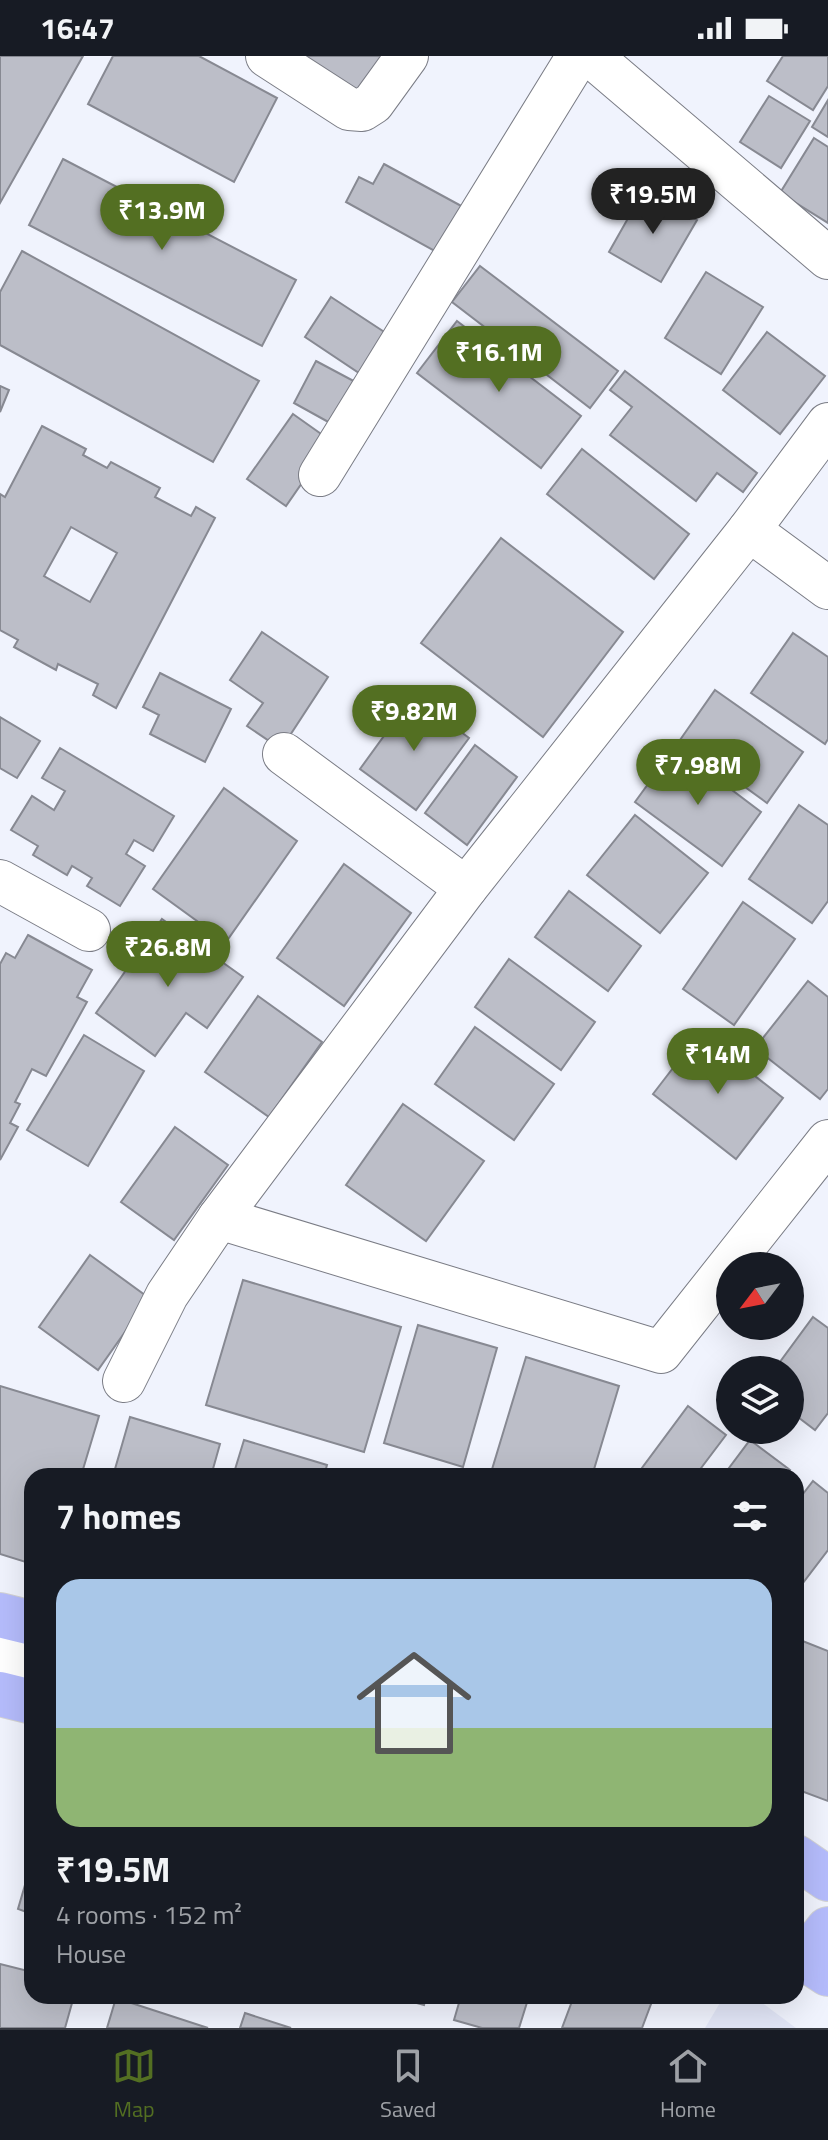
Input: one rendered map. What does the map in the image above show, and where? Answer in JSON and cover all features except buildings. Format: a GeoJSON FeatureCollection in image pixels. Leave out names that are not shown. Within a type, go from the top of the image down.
{"type":"FeatureCollection","features":[{"type":"Feature","properties":{"kind":"main road"},"geometry":{"type":"LineString","coordinates":[[0,1694],[24,1700]]}},
{"type":"Feature","properties":{"kind":"main road"},"geometry":{"type":"LineString","coordinates":[[804,1862],[828,1879]]}},
{"type":"Feature","properties":{"kind":"street"},"geometry":{"type":"LineString","coordinates":[[267,56],[349,109],[362,110],[373,103],[407,56]]}},
{"type":"Feature","properties":{"kind":"street"},"geometry":{"type":"LineString","coordinates":[[320,475],[578,56]]}},
{"type":"Feature","properties":{"kind":"street"},"geometry":{"type":"LineString","coordinates":[[591,56],[828,258]]}},
{"type":"Feature","properties":{"kind":"street"},"geometry":{"type":"LineString","coordinates":[[124,1381],[167,1295],[219,1218],[466,888],[749,530],[828,424]]}},
{"type":"Feature","properties":{"kind":"street"},"geometry":{"type":"LineString","coordinates":[[749,530],[828,588]]}},
{"type":"Feature","properties":{"kind":"street"},"geometry":{"type":"LineString","coordinates":[[284,754],[466,888]]}},
{"type":"Feature","properties":{"kind":"street"},"geometry":{"type":"LineString","coordinates":[[1,884],[89,930]]}},
{"type":"Feature","properties":{"kind":"street"},"geometry":{"type":"LineString","coordinates":[[219,1218],[661,1352],[828,1141]]}},
{"type":"Feature","properties":{"kind":"street"},"geometry":{"type":"LineString","coordinates":[[0,1694],[18,1619]]}},
{"type":"Feature","properties":{"kind":"shaded area"},"geometry":{"type":"Polygon","coordinates":[[[719,2004],[764,2004],[796,2028],[705,2028],[719,2004]]]}}]}
